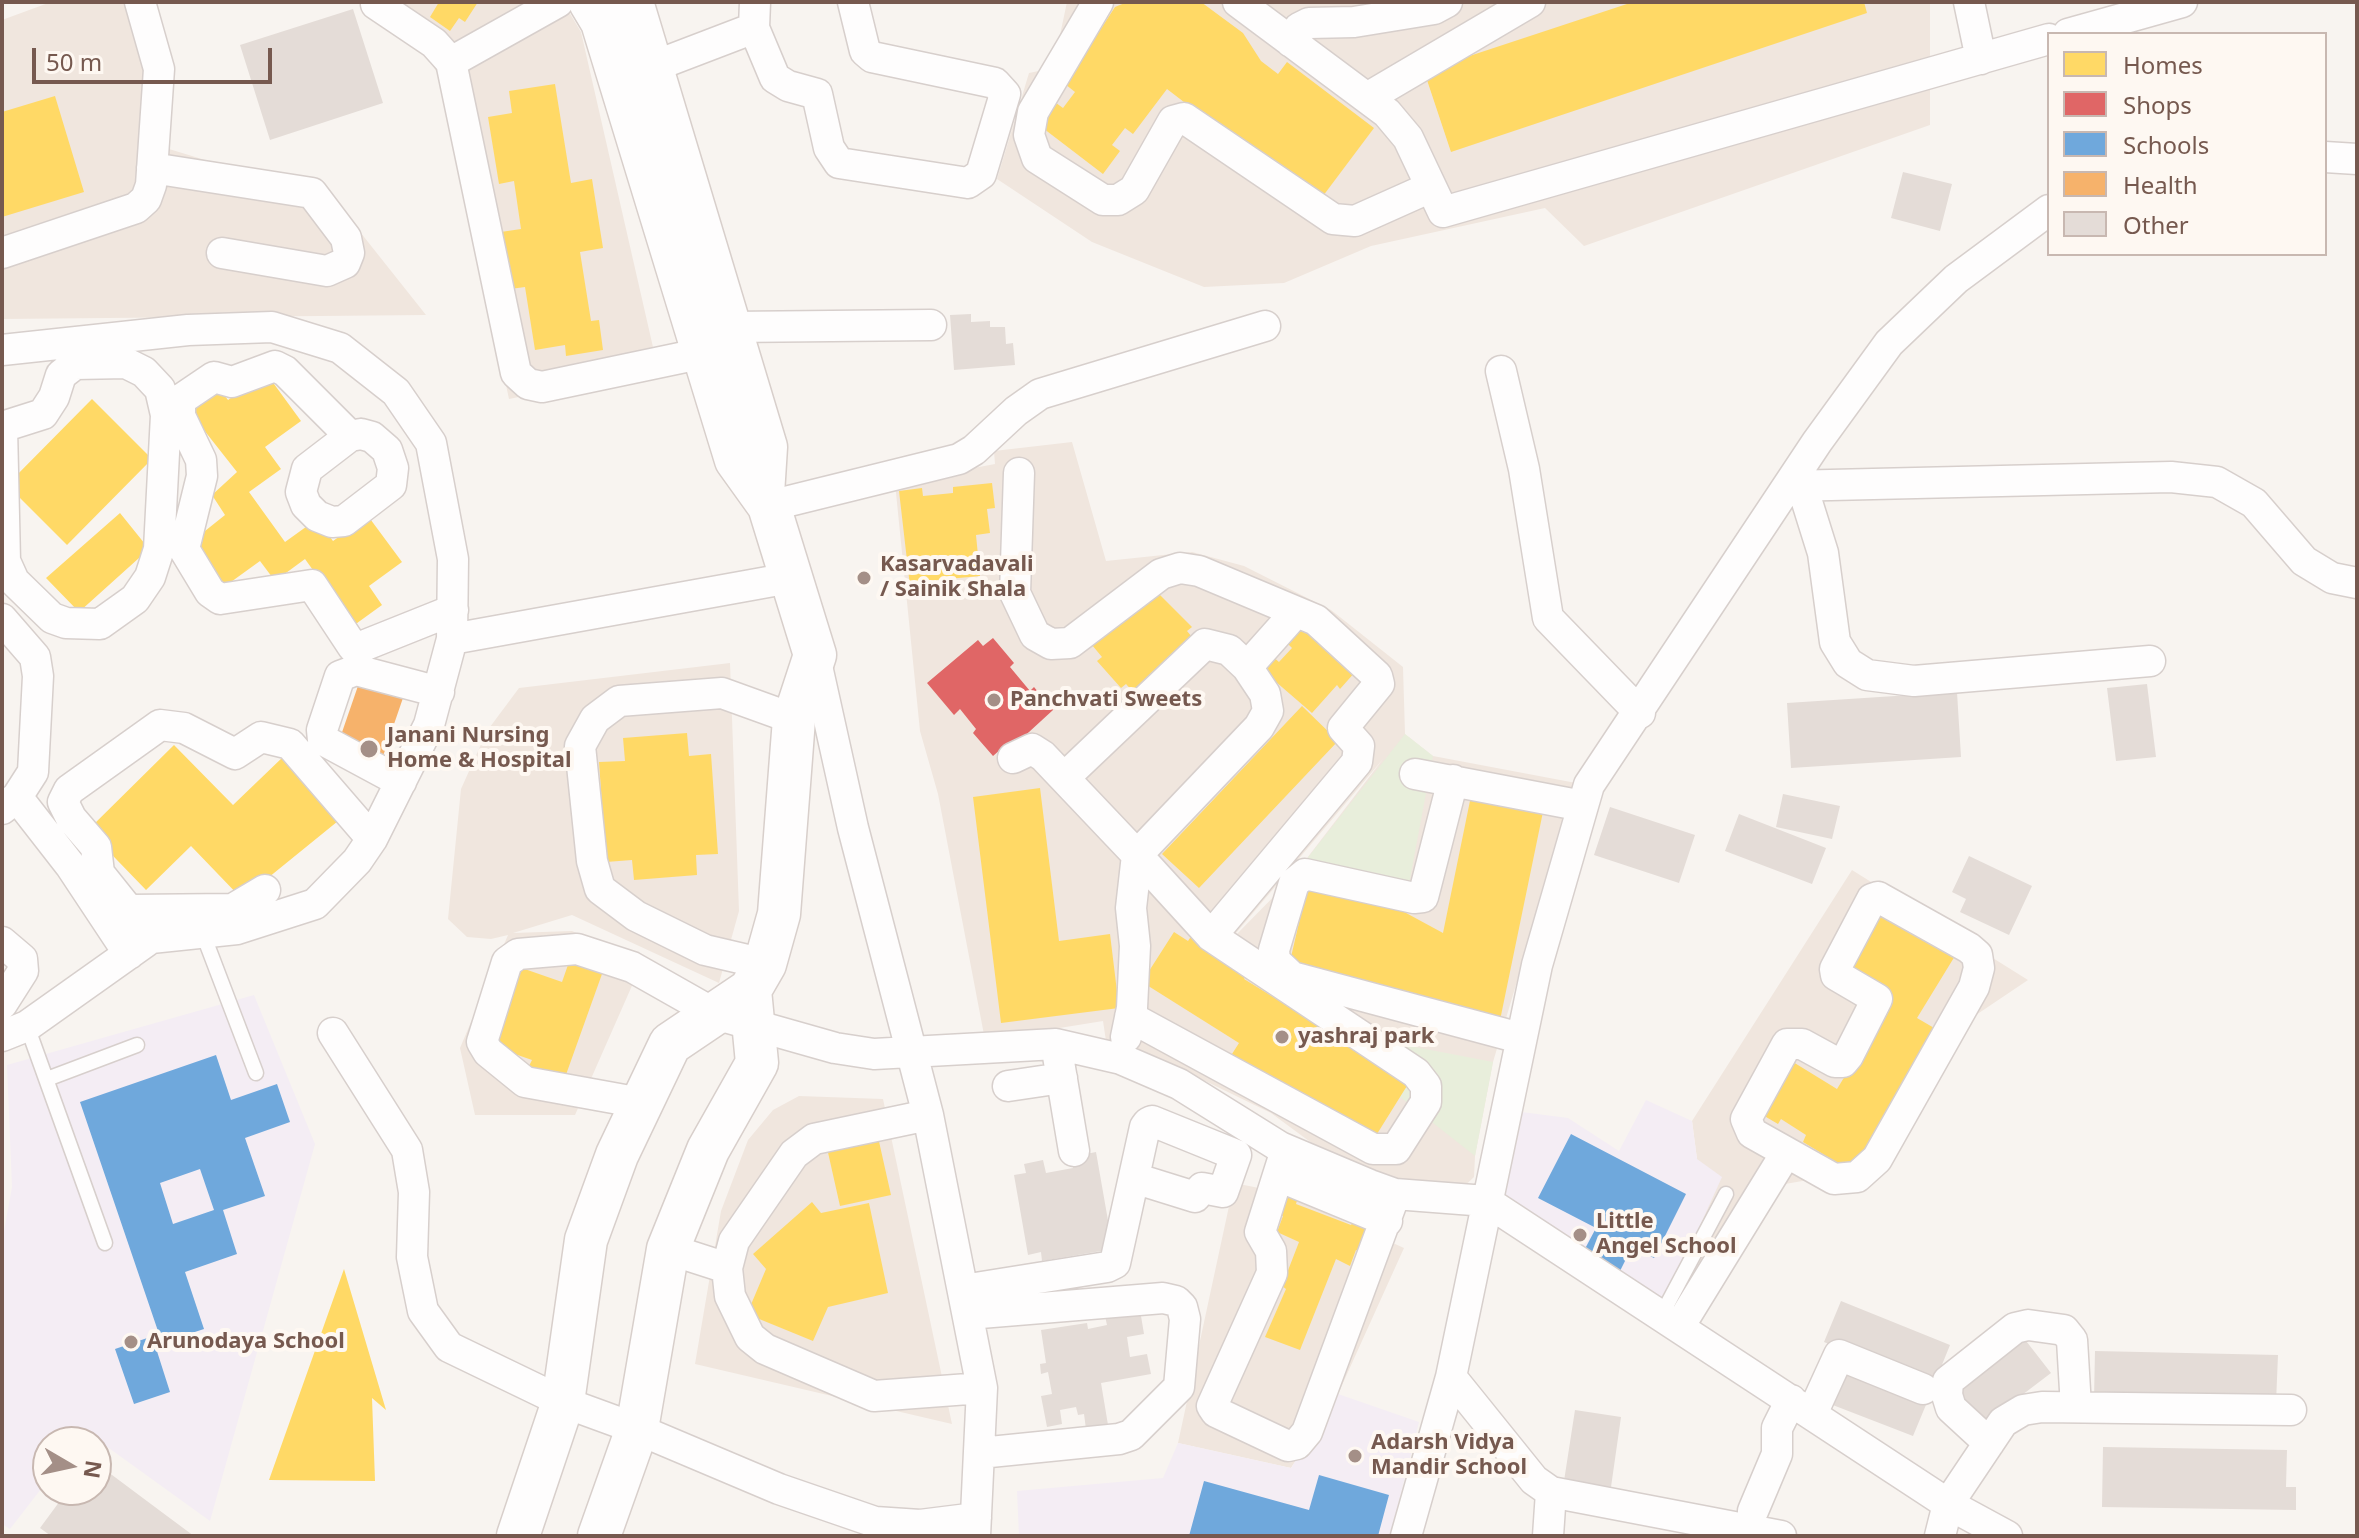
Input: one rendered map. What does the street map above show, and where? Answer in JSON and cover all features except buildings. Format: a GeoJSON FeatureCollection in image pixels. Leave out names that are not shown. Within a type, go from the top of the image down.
{"type":"FeatureCollection","features":[{"type":"Feature","properties":{"kind":"street"},"geometry":{"type":"LineString","coordinates":[[2,253],[136,208],[146,199],[152,168],[159,69],[140,2]]}},
{"type":"Feature","properties":{"kind":"street"},"geometry":{"type":"LineString","coordinates":[[451,62],[558,2]]}},
{"type":"Feature","properties":{"kind":"street"},"geometry":{"type":"LineString","coordinates":[[590,2],[602,22],[724,342]]}},
{"type":"Feature","properties":{"kind":"street"},"geometry":{"type":"LineString","coordinates":[[333,1033],[407,1150],[414,1192],[412,1257],[423,1311],[449,1347],[563,1402],[637,1429],[779,1489],[875,1522],[976,1527],[982,1388],[928,1115],[853,828],[815,655],[766,500],[736,460],[724,342],[632,2]]}},
{"type":"Feature","properties":{"kind":"street"},"geometry":{"type":"LineString","coordinates":[[652,67],[754,15],[775,78],[788,86],[817,94],[829,148],[839,163],[968,183],[981,174],[1005,94],[995,83],[872,57],[865,51],[853,2]]}},
{"type":"Feature","properties":{"kind":"street"},"geometry":{"type":"LineString","coordinates":[[1098,2],[1033,112],[1029,135],[1037,158],[1103,200],[1118,200],[1134,190],[1173,121],[1184,118],[1333,219],[1355,221],[1431,187]]}},
{"type":"Feature","properties":{"kind":"street"},"geometry":{"type":"LineString","coordinates":[[1238,2],[1387,113],[1408,138],[1443,212],[2047,40]]}},
{"type":"Feature","properties":{"kind":"street"},"geometry":{"type":"LineString","coordinates":[[1291,42],[1299,28],[1322,12],[1354,22],[1421,11],[1447,2]]}},
{"type":"Feature","properties":{"kind":"street"},"geometry":{"type":"LineString","coordinates":[[1367,98],[1530,2]]}},
{"type":"Feature","properties":{"kind":"street"},"geometry":{"type":"LineString","coordinates":[[1969,2],[1981,59]]}},
{"type":"Feature","properties":{"kind":"street"},"geometry":{"type":"LineString","coordinates":[[2075,32],[2182,2]]}},
{"type":"Feature","properties":{"kind":"street"},"geometry":{"type":"LineString","coordinates":[[376,4],[434,43],[451,62],[510,357],[516,373],[528,384],[542,387],[724,342],[931,325]]}},
{"type":"Feature","properties":{"kind":"street"},"geometry":{"type":"LineString","coordinates":[[2327,157],[2357,159]]}},
{"type":"Feature","properties":{"kind":"street"},"geometry":{"type":"LineString","coordinates":[[152,168],[312,193],[346,238],[349,253],[345,263],[327,271],[222,253]]}},
{"type":"Feature","properties":{"kind":"street"},"geometry":{"type":"LineString","coordinates":[[1406,1536],[1451,1377],[1537,965],[1589,785],[1795,486],[1889,343],[1956,279],[2047,211]]}},
{"type":"Feature","properties":{"kind":"street"},"geometry":{"type":"LineString","coordinates":[[766,500],[959,459],[1040,394],[1265,326]]}},
{"type":"Feature","properties":{"kind":"street"},"geometry":{"type":"LineString","coordinates":[[2,350],[188,330],[272,327],[340,348],[396,392],[431,443],[453,559],[453,624],[429,725],[372,839],[357,861],[315,904],[237,929],[140,946],[15,1031]]}},
{"type":"Feature","properties":{"kind":"street"},"geometry":{"type":"LineString","coordinates":[[126,363],[144,372],[160,389],[166,415],[159,549],[150,577],[135,599],[100,624],[66,623],[52,618],[14,581],[5,561],[2,428],[43,414],[54,397],[61,375],[75,364],[126,363]]}},
{"type":"Feature","properties":{"kind":"street"},"geometry":{"type":"LineString","coordinates":[[350,436],[285,371],[275,366],[232,382],[214,377],[180,400],[180,416],[201,460],[202,476],[184,549],[210,592],[220,599],[312,585],[353,647],[453,624],[790,578]]}},
{"type":"Feature","properties":{"kind":"street"},"geometry":{"type":"LineString","coordinates":[[1501,371],[1524,469],[1548,618],[1640,713]]}},
{"type":"Feature","properties":{"kind":"street"},"geometry":{"type":"LineString","coordinates":[[387,450],[418,424]]}},
{"type":"Feature","properties":{"kind":"street"},"geometry":{"type":"LineString","coordinates":[[350,436],[372,437],[387,450],[393,468],[391,485],[344,521],[332,522],[317,516],[306,505],[301,492],[307,469],[350,436]]}},
{"type":"Feature","properties":{"kind":"street"},"geometry":{"type":"LineString","coordinates":[[1019,473],[1015,593],[1035,635],[1051,644],[1070,643],[1161,574],[1180,568],[1199,571],[1296,612],[1332,632],[1377,676],[1379,684],[1343,728],[1359,746],[1357,762],[1211,936]]}},
{"type":"Feature","properties":{"kind":"street"},"geometry":{"type":"LineString","coordinates":[[1795,486],[2171,477],[2217,482],[2254,503],[2304,561],[2332,578],[2357,583]]}},
{"type":"Feature","properties":{"kind":"street"},"geometry":{"type":"LineString","coordinates":[[1795,486],[1823,553],[1835,642],[1848,663],[1867,675],[1914,681],[2150,661]]}},
{"type":"Feature","properties":{"kind":"street"},"geometry":{"type":"LineString","coordinates":[[1247,667],[1296,612]]}},
{"type":"Feature","properties":{"kind":"street"},"geometry":{"type":"LineString","coordinates":[[2,619],[35,657],[38,676],[33,772],[9,803],[70,865],[140,946]]}},
{"type":"Feature","properties":{"kind":"street"},"geometry":{"type":"LineString","coordinates":[[1064,778],[1205,644],[1229,650],[1247,667],[1265,694],[1268,711],[1259,727],[1137,855],[1131,908],[1135,946],[1130,1017],[1121,1059]]}},
{"type":"Feature","properties":{"kind":"street"},"geometry":{"type":"LineString","coordinates":[[518,1536],[563,1402],[586,1240],[617,1155],[670,1044],[746,998],[779,914],[794,719],[815,655]]}},
{"type":"Feature","properties":{"kind":"street"},"geometry":{"type":"LineString","coordinates":[[401,782],[323,740],[322,730],[340,676],[356,670],[439,692]]}},
{"type":"Feature","properties":{"kind":"street"},"geometry":{"type":"LineString","coordinates":[[599,1536],[637,1429],[668,1249],[708,1150],[757,1063],[746,998],[705,950],[636,916],[600,889],[592,861],[580,746],[595,719],[619,701],[722,693],[794,719]]}},
{"type":"Feature","properties":{"kind":"street"},"geometry":{"type":"LineString","coordinates":[[140,946],[129,910],[99,873],[96,847],[71,818],[63,802],[69,790],[160,725],[184,728],[235,754],[261,737],[290,744],[372,839]]}},
{"type":"Feature","properties":{"kind":"street"},"geometry":{"type":"LineString","coordinates":[[1013,758],[1032,749],[1064,778],[1211,936],[1416,1073],[1426,1086],[1426,1102],[1396,1149],[1384,1200],[1307,1432],[1297,1444],[1288,1446],[1216,1412],[1212,1406],[1272,1273],[1271,1251],[1260,1232],[1282,1163]]}},
{"type":"Feature","properties":{"kind":"street"},"geometry":{"type":"LineString","coordinates":[[1415,774],[1583,806]]}},
{"type":"Feature","properties":{"kind":"street"},"geometry":{"type":"LineString","coordinates":[[1453,780],[1423,897],[1414,898],[1305,874],[1294,883],[1274,950],[1275,961],[1292,977],[1520,1038]]}},
{"type":"Feature","properties":{"kind":"street"},"geometry":{"type":"LineString","coordinates":[[129,910],[233,909],[265,890]]}},
{"type":"Feature","properties":{"kind":"street"},"geometry":{"type":"LineString","coordinates":[[1883,897],[1977,955],[1974,987],[1877,1159],[1857,1177],[1846,1180],[1834,1179],[1786,1153],[1752,1133],[1746,1119],[1787,1044],[1802,1044],[1835,1062],[1843,1062],[1848,1056],[1877,999],[1836,975],[1835,969],[1872,899],[1883,897]]}},
{"type":"Feature","properties":{"kind":"street"},"geometry":{"type":"LineString","coordinates":[[2,942],[22,959],[23,971],[2,1004]]}},
{"type":"Feature","properties":{"kind":"street"},"geometry":{"type":"LineString","coordinates":[[641,1103],[525,1082],[488,1052],[482,1042],[507,962],[518,954],[577,949],[746,998],[835,1048],[874,1054],[1056,1044],[1121,1059],[1179,1084],[1282,1163],[1384,1200],[1486,1201],[1948,1504],[2007,1536]]}},
{"type":"Feature","properties":{"kind":"street"},"geometry":{"type":"LineString","coordinates":[[1130,1017],[1373,1149],[1396,1149]]}},
{"type":"Feature","properties":{"kind":"street"},"geometry":{"type":"LineString","coordinates":[[1056,1044],[1074,1151]]}},
{"type":"Feature","properties":{"kind":"street"},"geometry":{"type":"LineString","coordinates":[[1008,1086],[1062,1078]]}},
{"type":"Feature","properties":{"kind":"street"},"geometry":{"type":"LineString","coordinates":[[928,1115],[814,1139],[794,1154],[734,1241],[727,1268],[730,1296],[750,1337],[765,1349],[874,1396],[982,1388]]}},
{"type":"Feature","properties":{"kind":"street"},"geometry":{"type":"LineString","coordinates":[[1670,1321],[1786,1153]]}},
{"type":"Feature","properties":{"kind":"street"},"geometry":{"type":"LineString","coordinates":[[965,1302],[1115,1263],[1134,1178]]}},
{"type":"Feature","properties":{"kind":"street"},"geometry":{"type":"LineString","coordinates":[[668,1249],[727,1268]]}},
{"type":"Feature","properties":{"kind":"street"},"geometry":{"type":"LineString","coordinates":[[965,1302],[1163,1298],[1176,1301],[1182,1307],[1185,1319],[1179,1387],[1131,1435],[1119,1439],[980,1453]]}},
{"type":"Feature","properties":{"kind":"street"},"geometry":{"type":"LineString","coordinates":[[1989,1443],[1951,1408],[1947,1395],[1948,1381],[2015,1328],[2028,1325],[2064,1330],[2072,1340],[2076,1407]]}},
{"type":"Feature","properties":{"kind":"street"},"geometry":{"type":"LineString","coordinates":[[1753,1511],[1777,1454],[1777,1428],[1802,1407],[1839,1355],[1923,1389]]}},
{"type":"Feature","properties":{"kind":"street"},"geometry":{"type":"LineString","coordinates":[[1451,1377],[1534,1480],[1551,1492],[1781,1536]]}},
{"type":"Feature","properties":{"kind":"street"},"geometry":{"type":"LineString","coordinates":[[1940,1536],[1948,1504],[2003,1422],[2023,1410],[2076,1407],[2291,1410]]}},
{"type":"Feature","properties":{"kind":"street"},"geometry":{"type":"LineString","coordinates":[[1548,1536],[1551,1492]]}},
{"type":"Feature","properties":{"kind":"lane"},"geometry":{"type":"LineString","coordinates":[[203,934],[256,1073]]}},
{"type":"Feature","properties":{"kind":"lane"},"geometry":{"type":"LineString","coordinates":[[15,1031],[47,1079],[105,1243]]}},
{"type":"Feature","properties":{"kind":"lane"},"geometry":{"type":"LineString","coordinates":[[47,1079],[137,1045]]}},
{"type":"Feature","properties":{"kind":"lane"},"geometry":{"type":"LineString","coordinates":[[1670,1321],[1726,1194]]}},
{"type":"Feature","properties":{"kind":"shaded area"},"geometry":{"type":"Polygon","coordinates":[[[51,2],[151,2],[156,145],[205,160],[318,179],[426,315],[2,319],[2,20],[51,2]]]}},
{"type":"Feature","properties":{"kind":"shaded area"},"geometry":{"type":"Polygon","coordinates":[[[369,2],[563,2],[581,32],[658,369],[509,399],[441,79],[430,61],[369,2]]]}},
{"type":"Feature","properties":{"kind":"shaded area"},"geometry":{"type":"Polygon","coordinates":[[[1067,2],[1930,2],[1930,125],[1584,246],[1545,208],[1371,246],[1284,283],[1204,287],[1092,242],[997,179],[1029,73],[1053,68],[1067,2]]]}},
{"type":"Feature","properties":{"kind":"shaded area","name":"yashraj park"},"geometry":{"type":"Polygon","coordinates":[[[1072,442],[1106,561],[1192,552],[1244,566],[1331,610],[1403,667],[1405,734],[1433,756],[1576,783],[1493,1062],[1475,1156],[1474,1177],[1455,1195],[1428,1204],[1332,1158],[1271,1113],[1158,1058],[1106,1041],[1103,1021],[985,1040],[938,794],[920,731],[895,483],[995,464],[994,451],[1072,442]],[[1383,759],[1231,940],[1291,879],[1383,759]]]}},
{"type":"Feature","properties":{"kind":"shaded area"},"geometry":{"type":"Polygon","coordinates":[[[730,663],[739,911],[719,983],[572,915],[513,933],[572,931],[642,963],[575,1115],[475,1115],[460,1048],[508,935],[491,939],[467,937],[448,919],[461,789],[487,731],[519,688],[730,663]]]}},
{"type":"Feature","properties":{"kind":"shaded area"},"geometry":{"type":"Polygon","coordinates":[[[1852,870],[2028,980],[1973,1017],[1861,1171],[1785,1184],[1685,1345],[1655,1325],[1697,1159],[1692,1121],[1852,870]]]}},
{"type":"Feature","properties":{"kind":"shaded area","name":"Arunodaya School"},"geometry":{"type":"Polygon","coordinates":[[[254,995],[315,1144],[210,1521],[112,1450],[112,1426],[32,1426],[32,1501],[10,1529],[2,1524],[2,1242],[12,1187],[7,1065],[254,995]]]}},
{"type":"Feature","properties":{"kind":"shaded area"},"geometry":{"type":"Polygon","coordinates":[[[799,1096],[883,1099],[952,1424],[695,1364],[721,1211],[748,1140],[773,1110],[799,1096]]]}},
{"type":"Feature","properties":{"kind":"shaded area"},"geometry":{"type":"Polygon","coordinates":[[[1646,1100],[1692,1121],[1697,1159],[1722,1177],[1655,1325],[1495,1210],[1514,1111],[1568,1118],[1619,1151],[1646,1100]]]}},
{"type":"Feature","properties":{"kind":"shaded area"},"geometry":{"type":"Polygon","coordinates":[[[1234,1183],[1279,1192],[1404,1248],[1338,1394],[1291,1468],[1178,1443],[1234,1183]]]}},
{"type":"Feature","properties":{"kind":"shaded area","name":"Adarsh Vidya Mandir School"},"geometry":{"type":"Polygon","coordinates":[[[1338,1394],[1419,1422],[1390,1536],[1019,1536],[1017,1491],[1163,1478],[1178,1443],[1291,1468],[1338,1394]]]}},
{"type":"Feature","properties":{"kind":"green space"},"geometry":{"type":"Polygon","coordinates":[[[1405,734],[1433,756],[1406,900],[1291,879],[1405,734]]]}},
{"type":"Feature","properties":{"kind":"green space"},"geometry":{"type":"Polygon","coordinates":[[[1368,1038],[1493,1062],[1475,1156],[1362,1067],[1368,1038]]]}},
{"type":"Feature","properties":{"kind":"place","name":"Kasarvadavali / Sainik Shala"},"geometry":{"type":"Point","coordinates":[864,578]}},
{"type":"Feature","properties":{"kind":"place","name":"Panchvati Sweets"},"geometry":{"type":"Point","coordinates":[994,700]}},
{"type":"Feature","properties":{"kind":"place","name":"Janani Nursing Home & Hospital"},"geometry":{"type":"Point","coordinates":[369,749]}},
{"type":"Feature","properties":{"kind":"place","name":"yashraj park"},"geometry":{"type":"Point","coordinates":[1282,1037]}},
{"type":"Feature","properties":{"kind":"place","name":"Little Angel School"},"geometry":{"type":"Point","coordinates":[1580,1235]}},
{"type":"Feature","properties":{"kind":"place","name":"Arunodaya School"},"geometry":{"type":"Point","coordinates":[131,1342]}},
{"type":"Feature","properties":{"kind":"place","name":"Adarsh Vidya Mandir School"},"geometry":{"type":"Point","coordinates":[1355,1456]}}]}
